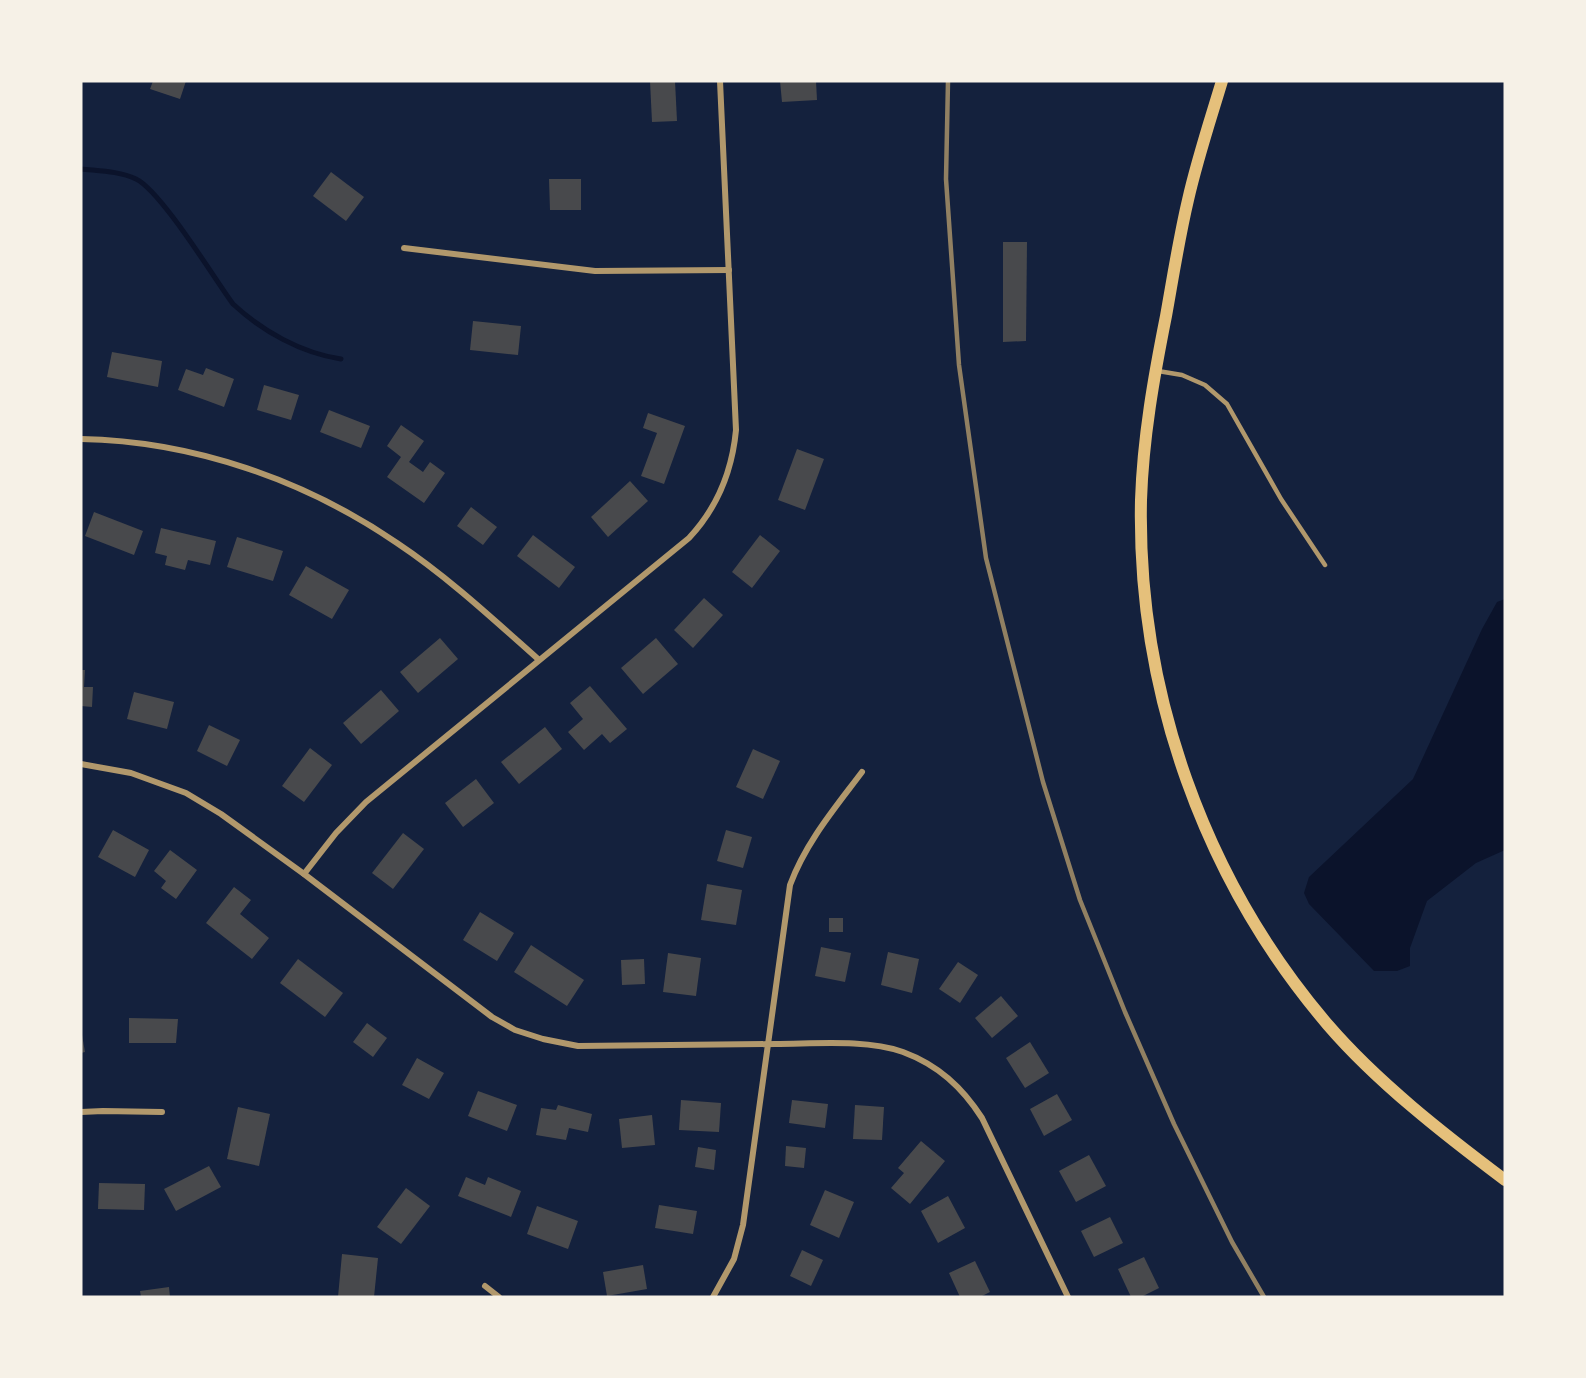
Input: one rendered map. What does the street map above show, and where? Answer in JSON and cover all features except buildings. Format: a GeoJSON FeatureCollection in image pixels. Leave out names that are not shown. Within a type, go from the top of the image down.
{"type":"FeatureCollection","features":[{"type":"Feature","properties":{"kind":"main road"},"geometry":{"type":"LineString","coordinates":[[1222,81],[1188,200],[1155,370],[1146,440],[1141,498],[1143,562],[1150,632],[1164,709],[1198,812],[1216,852],[1262,935],[1288,974],[1329,1026],[1369,1067],[1449,1139],[1505,1180]]}},
{"type":"Feature","properties":{"kind":"street"},"geometry":{"type":"LineString","coordinates":[[304,874],[336,833],[366,802],[688,538],[704,522],[717,500],[733,455],[736,430],[720,81]]}},
{"type":"Feature","properties":{"kind":"street"},"geometry":{"type":"LineString","coordinates":[[404,248],[595,271],[729,270]]}},
{"type":"Feature","properties":{"kind":"street"},"geometry":{"type":"LineString","coordinates":[[81,439],[141,445],[235,464],[265,474],[320,498],[374,528],[416,557],[470,599],[538,659]]}},
{"type":"Feature","properties":{"kind":"street"},"geometry":{"type":"LineString","coordinates":[[81,764],[131,773],[186,793],[221,814],[304,874],[471,1003],[515,1030],[543,1039],[578,1046],[830,1044],[888,1048],[921,1060],[955,1083],[982,1118],[1068,1297]]}},
{"type":"Feature","properties":{"kind":"street"},"geometry":{"type":"LineString","coordinates":[[713,1297],[734,1259],[743,1225],[790,885],[807,847],[862,772]]}},
{"type":"Feature","properties":{"kind":"street"},"geometry":{"type":"LineString","coordinates":[[81,1112],[162,1112]]}},
{"type":"Feature","properties":{"kind":"street"},"geometry":{"type":"LineString","coordinates":[[484,1286],[499,1297]]}},
{"type":"Feature","properties":{"kind":"lane"},"geometry":{"type":"LineString","coordinates":[[1155,370],[1189,378],[1205,386],[1227,404],[1281,499],[1325,565]]}},
{"type":"Feature","properties":{"kind":"water"},"geometry":{"type":"Polygon","coordinates":[[[1505,599],[1505,850],[1476,863],[1427,901],[1410,948],[1410,966],[1397,971],[1374,971],[1309,904],[1304,893],[1309,877],[1413,779],[1482,629],[1497,602],[1505,599]]]}},
{"type":"Feature","properties":{"kind":"waterway"},"geometry":{"type":"LineString","coordinates":[[81,169],[129,176],[147,187],[187,236],[233,304],[244,314],[269,332],[297,346],[341,359]]}},
{"type":"Feature","properties":{"kind":"railway"},"geometry":{"type":"LineString","coordinates":[[948,81],[946,179],[959,365],[986,558],[1043,782],[1080,900],[1125,1012],[1174,1124],[1232,1242],[1264,1297]]}}]}
